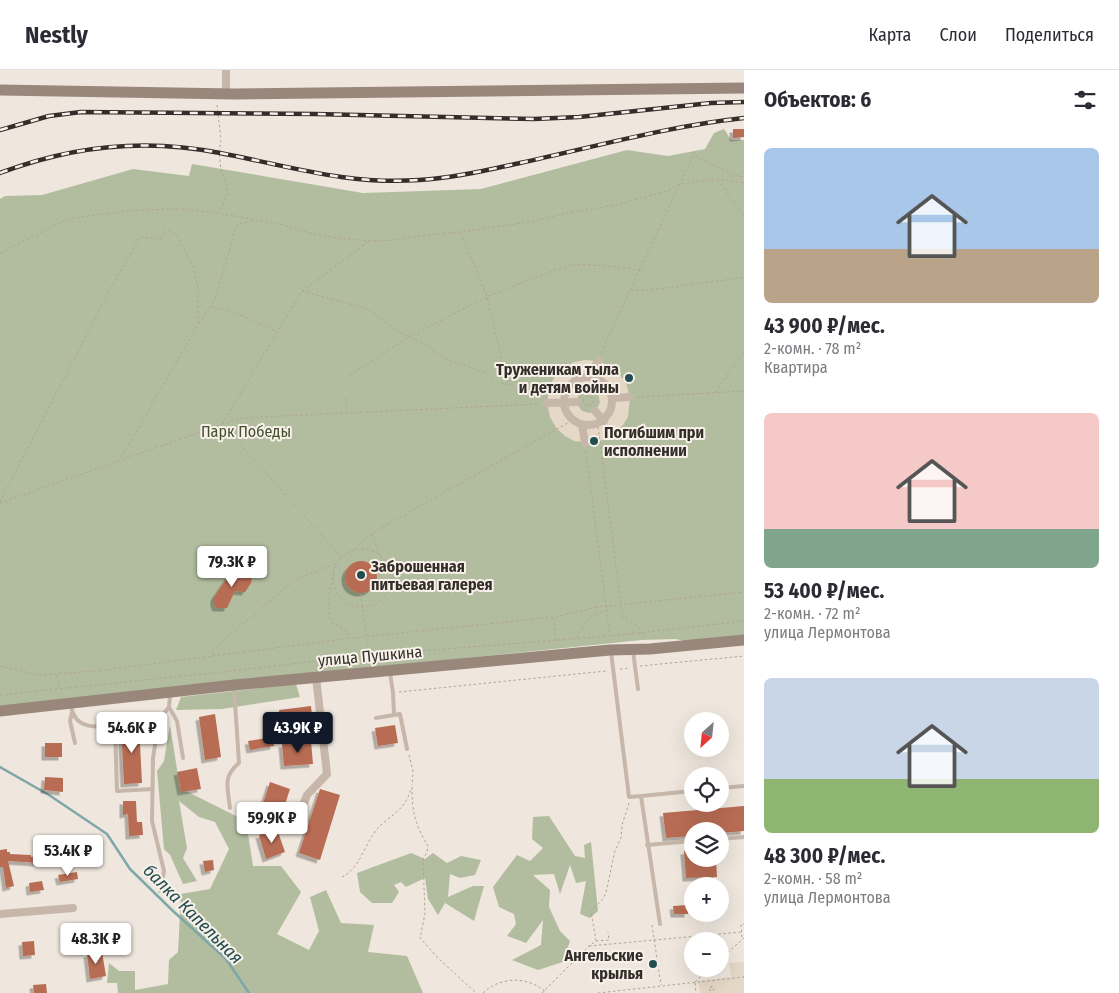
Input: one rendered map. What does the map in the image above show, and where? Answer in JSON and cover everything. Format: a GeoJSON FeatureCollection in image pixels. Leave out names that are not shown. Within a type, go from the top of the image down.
{"type":"FeatureCollection","features":[{"type":"Feature","properties":{"kind":"street"},"geometry":{"type":"LineString","coordinates":[[221,94],[226,70]]}},
{"type":"Feature","properties":{"kind":"street"},"geometry":{"type":"LineString","coordinates":[[0,90],[221,94],[743,85]]}},
{"type":"Feature","properties":{"kind":"street"},"geometry":{"type":"LineString","coordinates":[[589,377],[598,360]]}},
{"type":"Feature","properties":{"kind":"street"},"geometry":{"type":"LineString","coordinates":[[589,377],[600,380],[609,387],[613,398],[611,411],[601,422],[582,425],[573,420],[566,412],[565,395],[571,384],[583,378],[589,377]]}},
{"type":"Feature","properties":{"kind":"street"},"geometry":{"type":"LineString","coordinates":[[594,391],[600,380]]}},
{"type":"Feature","properties":{"kind":"street"},"geometry":{"type":"LineString","coordinates":[[613,398],[630,397]]}},
{"type":"Feature","properties":{"kind":"street"},"geometry":{"type":"LineString","coordinates":[[547,403],[581,400]]}},
{"type":"Feature","properties":{"kind":"street"},"geometry":{"type":"LineString","coordinates":[[596,411],[601,422]]}},
{"type":"Feature","properties":{"kind":"street"},"geometry":{"type":"LineString","coordinates":[[582,425],[585,443]]}},
{"type":"Feature","properties":{"kind":"street","name":"улица Пушкина"},"geometry":{"type":"LineString","coordinates":[[0,712],[71,707],[170,692],[316,677],[610,650],[744,640]]}},
{"type":"Feature","properties":{"kind":"street"},"geometry":{"type":"LineString","coordinates":[[296,825],[307,795],[327,774],[316,677]]}},
{"type":"Feature","properties":{"kind":"street"},"geometry":{"type":"LineString","coordinates":[[0,914],[73,908]]}},
{"type":"Feature","properties":{"kind":"lane"},"geometry":{"type":"LineString","coordinates":[[633,649],[638,689]]}},
{"type":"Feature","properties":{"kind":"lane"},"geometry":{"type":"LineString","coordinates":[[610,650],[629,797],[684,792]]}},
{"type":"Feature","properties":{"kind":"lane"},"geometry":{"type":"LineString","coordinates":[[390,670],[394,715]]}},
{"type":"Feature","properties":{"kind":"lane"},"geometry":{"type":"LineString","coordinates":[[230,808],[227,777],[231,770],[239,764],[234,685]]}},
{"type":"Feature","properties":{"kind":"lane"},"geometry":{"type":"LineString","coordinates":[[170,692],[169,707],[177,721],[183,758]]}},
{"type":"Feature","properties":{"kind":"lane"},"geometry":{"type":"LineString","coordinates":[[71,707],[81,722],[88,727],[115,726],[117,790],[153,789]]}},
{"type":"Feature","properties":{"kind":"lane"},"geometry":{"type":"LineString","coordinates":[[71,707],[70,721],[75,742]]}},
{"type":"Feature","properties":{"kind":"lane"},"geometry":{"type":"LineString","coordinates":[[160,891],[164,871],[152,821],[153,758],[159,720],[169,707]]}},
{"type":"Feature","properties":{"kind":"lane"},"geometry":{"type":"LineString","coordinates":[[376,718],[400,714],[407,749]]}},
{"type":"Feature","properties":{"kind":"lane"},"geometry":{"type":"LineString","coordinates":[[729,787],[744,786]]}},
{"type":"Feature","properties":{"kind":"lane"},"geometry":{"type":"LineString","coordinates":[[641,796],[660,924]]}},
{"type":"Feature","properties":{"kind":"lane"},"geometry":{"type":"LineString","coordinates":[[729,838],[744,837]]}},
{"type":"Feature","properties":{"kind":"lane"},"geometry":{"type":"LineString","coordinates":[[647,845],[684,843]]}},
{"type":"Feature","properties":{"kind":"path"},"geometry":{"type":"LineString","coordinates":[[219,213],[228,192],[221,170],[219,152],[221,140],[221,94]]}},
{"type":"Feature","properties":{"kind":"path"},"geometry":{"type":"LineString","coordinates":[[598,360],[695,150]]}},
{"type":"Feature","properties":{"kind":"path"},"geometry":{"type":"LineString","coordinates":[[693,155],[733,175],[744,177]]}},
{"type":"Feature","properties":{"kind":"path"},"geometry":{"type":"LineString","coordinates":[[0,253],[72,218],[136,210],[180,209],[219,213],[284,225],[336,238],[369,241],[395,240],[427,234],[461,232],[529,222],[616,204],[670,190],[680,184],[717,180],[744,183]]}},
{"type":"Feature","properties":{"kind":"path"},"geometry":{"type":"LineString","coordinates":[[717,180],[744,216]]}},
{"type":"Feature","properties":{"kind":"path"},"geometry":{"type":"LineString","coordinates":[[120,460],[198,325],[214,301],[237,225],[256,220]]}},
{"type":"Feature","properties":{"kind":"path"},"geometry":{"type":"LineString","coordinates":[[0,502],[113,284],[140,237],[161,239],[165,229],[176,234],[194,268],[198,290],[198,325]]}},
{"type":"Feature","properties":{"kind":"path"},"geometry":{"type":"LineString","coordinates":[[461,232],[487,297],[505,374],[524,404]]}},
{"type":"Feature","properties":{"kind":"path"},"geometry":{"type":"LineString","coordinates":[[222,424],[302,291],[369,241]]}},
{"type":"Feature","properties":{"kind":"path"},"geometry":{"type":"LineString","coordinates":[[350,375],[409,337],[487,297],[530,279],[573,264],[641,270]]}},
{"type":"Feature","properties":{"kind":"path"},"geometry":{"type":"LineString","coordinates":[[631,290],[653,290],[744,277]]}},
{"type":"Feature","properties":{"kind":"path"},"geometry":{"type":"LineString","coordinates":[[302,291],[372,312],[397,331],[425,344],[444,358],[493,377]]}},
{"type":"Feature","properties":{"kind":"path"},"geometry":{"type":"LineString","coordinates":[[211,307],[231,311],[278,332]]}},
{"type":"Feature","properties":{"kind":"path"},"geometry":{"type":"LineString","coordinates":[[715,393],[744,352]]}},
{"type":"Feature","properties":{"kind":"path"},"geometry":{"type":"LineString","coordinates":[[500,383],[512,386]]}},
{"type":"Feature","properties":{"kind":"path"},"geometry":{"type":"LineString","coordinates":[[630,397],[744,391]]}},
{"type":"Feature","properties":{"kind":"path"},"geometry":{"type":"LineString","coordinates":[[346,398],[348,413]]}},
{"type":"Feature","properties":{"kind":"path"},"geometry":{"type":"LineString","coordinates":[[0,502],[240,418],[547,403]]}},
{"type":"Feature","properties":{"kind":"path"},"geometry":{"type":"LineString","coordinates":[[353,638],[346,631],[331,622],[329,612],[330,587],[335,570],[342,558],[372,533],[573,420]]}},
{"type":"Feature","properties":{"kind":"path"},"geometry":{"type":"LineString","coordinates":[[601,422],[620,605],[623,617],[637,626],[641,633]]}},
{"type":"Feature","properties":{"kind":"path"},"geometry":{"type":"LineString","coordinates":[[222,424],[342,558]]}},
{"type":"Feature","properties":{"kind":"path"},"geometry":{"type":"LineString","coordinates":[[585,443],[610,636]]}},
{"type":"Feature","properties":{"kind":"path"},"geometry":{"type":"LineString","coordinates":[[335,570],[334,583],[339,595],[349,604],[362,607],[376,603],[387,593],[391,583],[391,573],[381,556],[372,533]]}},
{"type":"Feature","properties":{"kind":"path"},"geometry":{"type":"LineString","coordinates":[[351,552],[366,550],[381,556]]}},
{"type":"Feature","properties":{"kind":"path"},"geometry":{"type":"LineString","coordinates":[[215,655],[212,651],[293,581],[338,563]]}},
{"type":"Feature","properties":{"kind":"path"},"geometry":{"type":"LineString","coordinates":[[0,666],[38,675],[57,675],[366,636],[554,617],[607,606],[744,592]]}},
{"type":"Feature","properties":{"kind":"path"},"geometry":{"type":"LineString","coordinates":[[361,594],[370,655]]}},
{"type":"Feature","properties":{"kind":"path"},"geometry":{"type":"LineString","coordinates":[[577,638],[593,616],[607,610]]}},
{"type":"Feature","properties":{"kind":"path"},"geometry":{"type":"LineString","coordinates":[[554,617],[556,640]]}},
{"type":"Feature","properties":{"kind":"path"},"geometry":{"type":"LineString","coordinates":[[0,694],[370,655],[610,636],[744,621]]}},
{"type":"Feature","properties":{"kind":"path"},"geometry":{"type":"LineString","coordinates":[[393,693],[744,656]]}},
{"type":"Feature","properties":{"kind":"path"},"geometry":{"type":"LineString","coordinates":[[57,675],[60,689]]}},
{"type":"Feature","properties":{"kind":"path"},"geometry":{"type":"LineString","coordinates":[[407,749],[413,771],[412,805],[415,819],[418,830],[428,846],[427,852],[422,859],[425,914],[420,938],[438,958],[476,993]]}},
{"type":"Feature","properties":{"kind":"path"},"geometry":{"type":"LineString","coordinates":[[342,877],[352,870],[380,825],[401,809],[409,797],[412,787]]}},
{"type":"Feature","properties":{"kind":"path"},"geometry":{"type":"LineString","coordinates":[[596,941],[591,911],[603,900],[606,892],[615,851],[621,838],[622,825],[629,808],[629,797]]}},
{"type":"Feature","properties":{"kind":"path"},"geometry":{"type":"LineString","coordinates":[[729,951],[743,938],[741,924],[744,924]]}},
{"type":"Feature","properties":{"kind":"path"},"geometry":{"type":"LineString","coordinates":[[652,925],[661,986]]}},
{"type":"Feature","properties":{"kind":"path"},"geometry":{"type":"LineString","coordinates":[[542,993],[589,946],[596,941],[609,940],[608,932]]}},
{"type":"Feature","properties":{"kind":"path"},"geometry":{"type":"LineString","coordinates":[[589,946],[742,932]]}},
{"type":"Feature","properties":{"kind":"path"},"geometry":{"type":"LineString","coordinates":[[695,983],[701,977]]}},
{"type":"Feature","properties":{"kind":"path"},"geometry":{"type":"LineString","coordinates":[[598,993],[744,977]]}},
{"type":"Feature","properties":{"kind":"path"},"geometry":{"type":"LineString","coordinates":[[483,993],[499,983],[511,980],[523,980],[534,984],[547,993]]}},
{"type":"Feature","properties":{"kind":"path"},"geometry":{"type":"LineString","coordinates":[[695,983],[696,993]]}},
{"type":"Feature","properties":{"kind":"green space","name":"Парк Победы"},"geometry":{"type":"Polygon","coordinates":[[[724,129],[731,140],[744,140],[744,635],[686,641],[675,639],[642,640],[0,706],[0,199],[5,196],[42,195],[133,169],[189,176],[192,164],[363,193],[481,189],[627,150],[668,156],[705,149],[714,133],[724,129]]]}},
{"type":"Feature","properties":{"kind":"green space"},"geometry":{"type":"Polygon","coordinates":[[[296,684],[300,697],[222,709],[176,710],[181,697],[296,684]]]}},
{"type":"Feature","properties":{"kind":"green space"},"geometry":{"type":"Polygon","coordinates":[[[170,725],[180,788],[246,821],[253,866],[281,866],[301,892],[277,934],[309,950],[319,931],[310,897],[326,890],[341,923],[374,925],[368,952],[407,956],[423,993],[118,993],[117,983],[107,983],[109,963],[119,971],[135,971],[135,990],[168,984],[169,960],[178,952],[181,894],[210,889],[229,849],[215,822],[199,817],[179,801],[187,848],[183,858],[197,881],[183,884],[170,855],[164,849],[157,771],[164,761],[170,725]]]}},
{"type":"Feature","properties":{"kind":"green space"},"geometry":{"type":"Polygon","coordinates":[[[549,816],[575,856],[585,858],[584,845],[591,842],[598,911],[590,918],[580,914],[586,881],[576,883],[570,865],[560,894],[554,874],[533,875],[550,890],[549,907],[560,931],[570,941],[563,962],[538,970],[512,960],[541,945],[543,920],[526,943],[507,936],[516,924],[514,914],[499,907],[493,887],[517,855],[530,861],[543,848],[532,839],[533,817],[549,816]]]}},
{"type":"Feature","properties":{"kind":"green space"},"geometry":{"type":"Polygon","coordinates":[[[411,853],[425,859],[433,853],[447,863],[461,856],[481,860],[475,875],[460,878],[450,874],[448,897],[473,886],[484,886],[474,921],[445,903],[438,915],[428,899],[425,878],[406,887],[401,882],[394,885],[399,892],[392,903],[372,903],[360,892],[357,873],[411,853]]]}},
{"type":"Feature","properties":{"kind":"shaded area"},"geometry":{"type":"Polygon","coordinates":[[[598,361],[614,368],[626,383],[630,397],[628,417],[623,425],[609,438],[592,443],[574,441],[557,429],[550,417],[547,403],[550,386],[555,376],[574,362],[598,361]],[[589,390],[579,394],[577,404],[582,411],[590,413],[597,409],[600,402],[598,394],[589,390]]]}},
{"type":"Feature","properties":{"kind":"shaded area"},"geometry":{"type":"Polygon","coordinates":[[[744,962],[744,993],[700,993],[698,981],[731,977],[729,963],[744,962]]]}},
{"type":"Feature","properties":{"kind":"building"},"geometry":{"type":"Polygon","coordinates":[[[733,129],[744,129],[744,137],[733,138],[733,129]]]}},
{"type":"Feature","properties":{"kind":"building","name":"Заброшенная питьевая галерея"},"geometry":{"type":"Polygon","coordinates":[[[361,561],[373,565],[377,577],[373,589],[361,593],[349,589],[345,577],[349,565],[361,561]]]}},
{"type":"Feature","properties":{"kind":"building"},"geometry":{"type":"Polygon","coordinates":[[[234,568],[252,578],[251,583],[245,592],[235,591],[227,608],[216,608],[214,597],[234,568]]]}},
{"type":"Feature","properties":{"kind":"building"},"geometry":{"type":"Polygon","coordinates":[[[311,706],[313,726],[281,730],[279,710],[311,706]]]}},
{"type":"Feature","properties":{"kind":"building"},"geometry":{"type":"Polygon","coordinates":[[[215,714],[221,757],[205,760],[199,717],[215,714]]]}},
{"type":"Feature","properties":{"kind":"building"},"geometry":{"type":"Polygon","coordinates":[[[139,724],[142,783],[124,784],[121,725],[139,724]]]}},
{"type":"Feature","properties":{"kind":"building"},"geometry":{"type":"Polygon","coordinates":[[[395,725],[398,743],[378,746],[375,728],[395,725]]]}},
{"type":"Feature","properties":{"kind":"building"},"geometry":{"type":"Polygon","coordinates":[[[273,737],[274,746],[250,750],[248,741],[273,737]]]}},
{"type":"Feature","properties":{"kind":"building"},"geometry":{"type":"Polygon","coordinates":[[[311,741],[313,764],[284,766],[282,744],[311,741]]]}},
{"type":"Feature","properties":{"kind":"building"},"geometry":{"type":"Polygon","coordinates":[[[45,743],[62,743],[62,757],[45,757],[45,743]]]}},
{"type":"Feature","properties":{"kind":"building"},"geometry":{"type":"Polygon","coordinates":[[[197,768],[201,789],[181,792],[177,772],[197,768]]]}},
{"type":"Feature","properties":{"kind":"building"},"geometry":{"type":"Polygon","coordinates":[[[45,777],[63,778],[63,792],[44,790],[45,777]]]}},
{"type":"Feature","properties":{"kind":"building"},"geometry":{"type":"Polygon","coordinates":[[[270,782],[290,789],[278,826],[258,819],[270,782]]]}},
{"type":"Feature","properties":{"kind":"building"},"geometry":{"type":"Polygon","coordinates":[[[320,789],[340,795],[320,860],[299,853],[320,789]]]}},
{"type":"Feature","properties":{"kind":"building"},"geometry":{"type":"Polygon","coordinates":[[[123,801],[136,801],[137,822],[142,822],[143,835],[129,836],[128,814],[123,815],[123,801]]]}},
{"type":"Feature","properties":{"kind":"building"},"geometry":{"type":"Polygon","coordinates":[[[744,806],[744,831],[729,832],[729,822],[684,822],[684,837],[666,838],[663,813],[729,812],[729,807],[744,806]]]}},
{"type":"Feature","properties":{"kind":"building"},"geometry":{"type":"Polygon","coordinates":[[[277,829],[285,852],[266,859],[259,835],[277,829]]]}},
{"type":"Feature","properties":{"kind":"building"},"geometry":{"type":"Polygon","coordinates":[[[7,849],[7,852],[10,852],[10,854],[31,855],[31,857],[49,854],[51,862],[8,861],[14,886],[6,888],[3,867],[0,867],[0,850],[7,849]]]}},
{"type":"Feature","properties":{"kind":"building"},"geometry":{"type":"Polygon","coordinates":[[[213,860],[214,870],[205,872],[203,861],[213,860]]]}},
{"type":"Feature","properties":{"kind":"building"},"geometry":{"type":"Polygon","coordinates":[[[685,867],[716,867],[717,877],[686,877],[685,867]]]}},
{"type":"Feature","properties":{"kind":"building"},"geometry":{"type":"Polygon","coordinates":[[[77,872],[78,879],[60,882],[58,875],[77,872]]]}},
{"type":"Feature","properties":{"kind":"building"},"geometry":{"type":"Polygon","coordinates":[[[42,881],[44,890],[30,892],[29,883],[42,881]]]}},
{"type":"Feature","properties":{"kind":"building"},"geometry":{"type":"Polygon","coordinates":[[[684,905],[684,914],[674,914],[673,906],[684,905]]]}},
{"type":"Feature","properties":{"kind":"building"},"geometry":{"type":"Polygon","coordinates":[[[34,941],[35,955],[23,956],[22,942],[34,941]]]}},
{"type":"Feature","properties":{"kind":"building"},"geometry":{"type":"Polygon","coordinates":[[[102,952],[106,976],[90,979],[87,954],[102,952]]]}},
{"type":"Feature","properties":{"kind":"building"},"geometry":{"type":"Polygon","coordinates":[[[46,984],[47,993],[34,993],[33,985],[46,984]]]}},
{"type":"Feature","properties":{"kind":"waterway","name":"балка Капельная"},"geometry":{"type":"LineString","coordinates":[[0,767],[49,795],[107,834],[130,869],[226,959],[249,993]]}},
{"type":"Feature","properties":{"kind":"railway"},"geometry":{"type":"LineString","coordinates":[[0,130],[49,116],[81,112],[315,114],[534,119],[579,117],[711,103],[744,102]]}},
{"type":"Feature","properties":{"kind":"railway"},"geometry":{"type":"LineString","coordinates":[[0,173],[54,156],[81,151],[109,147],[164,146],[192,148],[343,177],[367,180],[419,180],[470,173],[688,126],[744,118]]}},
{"type":"Feature","properties":{"kind":"place","name":"Труженикам тыла и детям войны"},"geometry":{"type":"Point","coordinates":[629,378]}},
{"type":"Feature","properties":{"kind":"place","name":"Погибшим при исполнении"},"geometry":{"type":"Point","coordinates":[594,441]}},
{"type":"Feature","properties":{"kind":"place","name":"Заброшенная питьевая галерея"},"geometry":{"type":"Point","coordinates":[361,575]}},
{"type":"Feature","properties":{"kind":"place","name":"Ангельские крылья"},"geometry":{"type":"Point","coordinates":[653,964]}}]}
